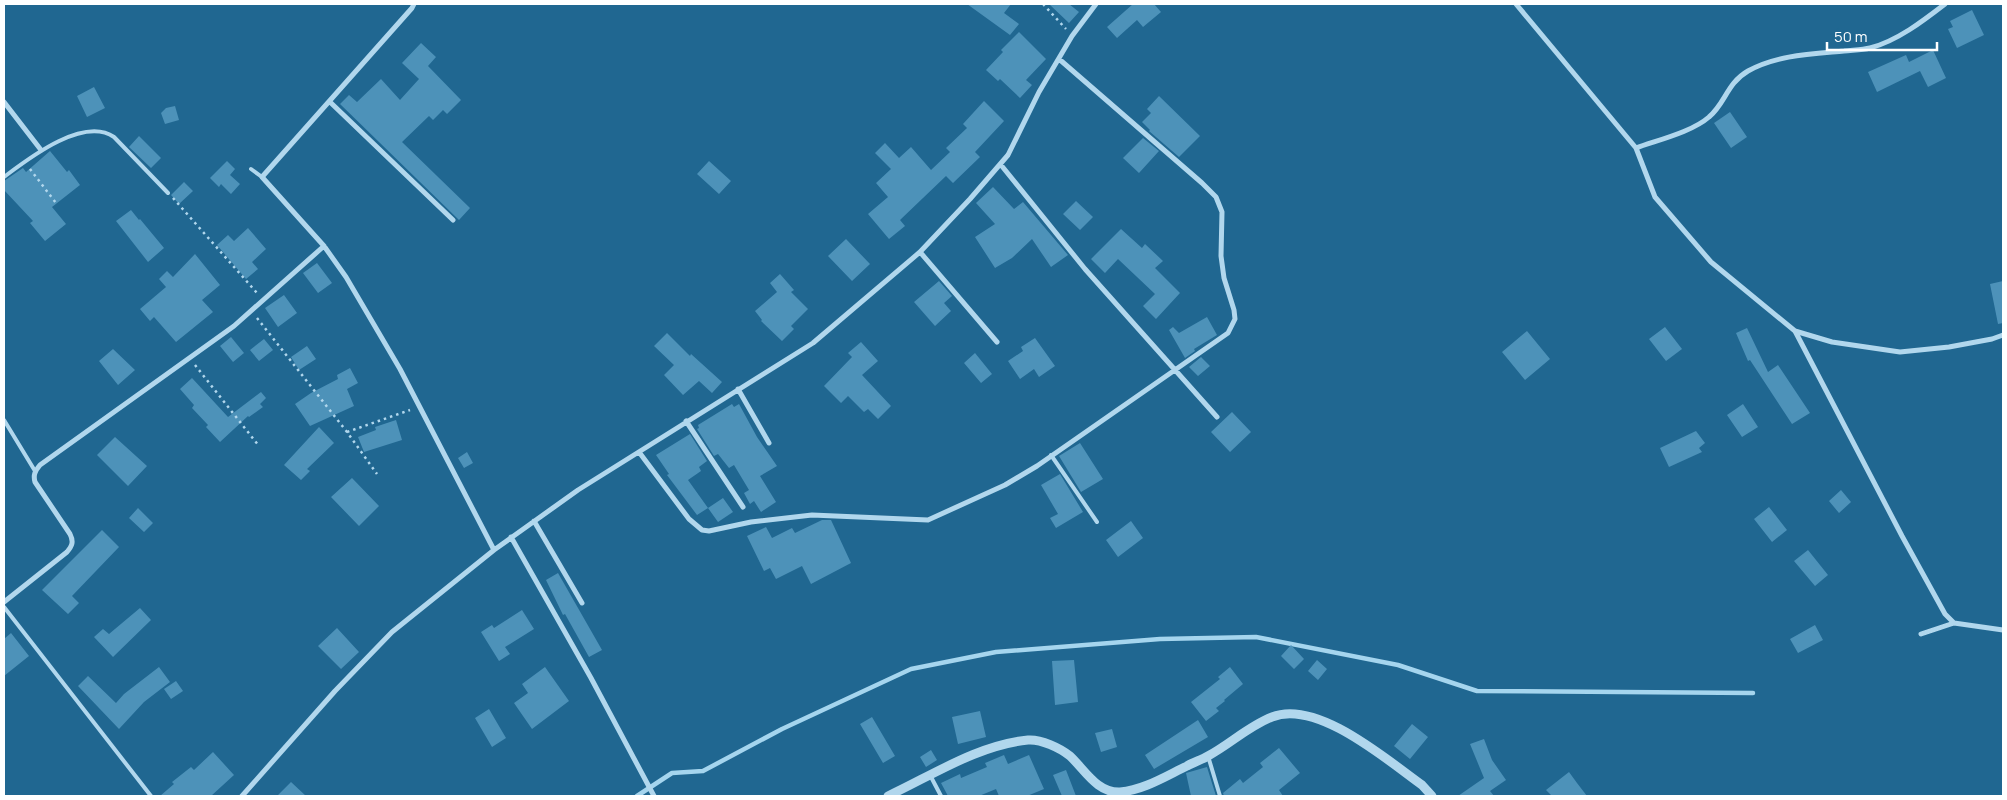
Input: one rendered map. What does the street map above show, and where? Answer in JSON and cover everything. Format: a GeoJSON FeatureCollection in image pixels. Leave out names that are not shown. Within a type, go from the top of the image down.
{"type":"FeatureCollection","features":[{"type":"Feature","properties":{"kind":"street"},"geometry":{"type":"LineString","coordinates":[[414,4],[330,102],[262,176],[324,246],[346,277],[400,370],[494,550]]}},
{"type":"Feature","properties":{"kind":"street"},"geometry":{"type":"LineString","coordinates":[[242,796],[335,691],[392,632],[494,550],[578,490],[813,342],[920,252],[1001,165],[1008,155],[1039,92],[1072,36],[1096,4]]}},
{"type":"Feature","properties":{"kind":"street"},"geometry":{"type":"LineString","coordinates":[[1516,4],[1636,148],[1655,197],[1711,262],[1795,331],[1832,342],[1900,352],[1949,347],[1992,339],[2003,335]]}},
{"type":"Feature","properties":{"kind":"street"},"geometry":{"type":"LineString","coordinates":[[1636,148],[1695,126],[1710,117],[1721,103],[1728,88],[1746,72],[1791,56],[1870,48],[1899,36],[1945,4]]}},
{"type":"Feature","properties":{"kind":"street"},"geometry":{"type":"LineString","coordinates":[[639,452],[689,519],[702,530],[709,531],[751,522],[812,515],[928,520],[1005,485],[1037,466],[1228,333],[1236,319],[1222,266],[1222,222],[1216,197],[1059,59]]}},
{"type":"Feature","properties":{"kind":"street"},"geometry":{"type":"LineString","coordinates":[[4,102],[41,150]]}},
{"type":"Feature","properties":{"kind":"street"},"geometry":{"type":"LineString","coordinates":[[330,102],[453,220]]}},
{"type":"Feature","properties":{"kind":"street"},"geometry":{"type":"LineString","coordinates":[[1001,165],[1075,257],[1217,417]]}},
{"type":"Feature","properties":{"kind":"street"},"geometry":{"type":"LineString","coordinates":[[4,602],[67,552],[73,541],[35,482],[33,477],[40,465],[190,358],[252,311],[324,246]]}},
{"type":"Feature","properties":{"kind":"street"},"geometry":{"type":"LineString","coordinates":[[920,252],[997,342]]}},
{"type":"Feature","properties":{"kind":"street"},"geometry":{"type":"LineString","coordinates":[[1795,331],[1902,536],[1946,614],[1954,623]]}},
{"type":"Feature","properties":{"kind":"street"},"geometry":{"type":"LineString","coordinates":[[738,389],[769,442]]}},
{"type":"Feature","properties":{"kind":"street"},"geometry":{"type":"LineString","coordinates":[[686,421],[743,507]]}},
{"type":"Feature","properties":{"kind":"street"},"geometry":{"type":"LineString","coordinates":[[534,521],[582,604]]}},
{"type":"Feature","properties":{"kind":"street"},"geometry":{"type":"LineString","coordinates":[[511,537],[591,678],[654,796]]}},
{"type":"Feature","properties":{"kind":"street"},"geometry":{"type":"LineString","coordinates":[[1921,634],[1954,623],[2003,630]]}},
{"type":"Feature","properties":{"kind":"street"},"geometry":{"type":"LineString","coordinates":[[888,796],[989,749],[1030,740],[1053,746],[1067,754],[1105,790],[1115,792],[1131,791],[1208,756],[1273,716],[1297,713],[1319,718],[1344,732],[1422,785],[1432,796]]}},
{"type":"Feature","properties":{"kind":"lane"},"geometry":{"type":"LineString","coordinates":[[4,177],[41,150],[56,142],[98,130],[107,132],[114,137],[168,193]]}},
{"type":"Feature","properties":{"kind":"lane"},"geometry":{"type":"LineString","coordinates":[[251,169],[262,176]]}},
{"type":"Feature","properties":{"kind":"lane"},"geometry":{"type":"LineString","coordinates":[[4,420],[35,471]]}},
{"type":"Feature","properties":{"kind":"lane"},"geometry":{"type":"LineString","coordinates":[[1051,455],[1098,522]]}},
{"type":"Feature","properties":{"kind":"lane"},"geometry":{"type":"LineString","coordinates":[[4,607],[151,796]]}},
{"type":"Feature","properties":{"kind":"lane"},"geometry":{"type":"LineString","coordinates":[[1208,756],[1220,796]]}},
{"type":"Feature","properties":{"kind":"lane"},"geometry":{"type":"LineString","coordinates":[[930,775],[941,796]]}},
{"type":"Feature","properties":{"kind":"path"},"geometry":{"type":"LineString","coordinates":[[1043,4],[1072,36]]}},
{"type":"Feature","properties":{"kind":"path"},"geometry":{"type":"LineString","coordinates":[[25,162],[56,203]]}},
{"type":"Feature","properties":{"kind":"path"},"geometry":{"type":"LineString","coordinates":[[168,193],[263,300]]}},
{"type":"Feature","properties":{"kind":"path"},"geometry":{"type":"LineString","coordinates":[[252,311],[347,432],[377,474]]}},
{"type":"Feature","properties":{"kind":"path"},"geometry":{"type":"LineString","coordinates":[[190,358],[259,446]]}},
{"type":"Feature","properties":{"kind":"path"},"geometry":{"type":"LineString","coordinates":[[347,432],[419,407]]}},
{"type":"Feature","properties":{"kind":"building"},"geometry":{"type":"Polygon","coordinates":[[[967,4],[1011,4],[1004,13],[1019,24],[1010,35],[967,4]]]}},
{"type":"Feature","properties":{"kind":"building"},"geometry":{"type":"Polygon","coordinates":[[[1049,4],[1069,4],[1079,12],[1069,23],[1049,4]]]}},
{"type":"Feature","properties":{"kind":"building"},"geometry":{"type":"Polygon","coordinates":[[[1133,4],[1154,4],[1161,12],[1143,27],[1137,20],[1117,38],[1107,27],[1133,4]]]}},
{"type":"Feature","properties":{"kind":"building"},"geometry":{"type":"Polygon","coordinates":[[[1972,10],[1984,35],[1957,48],[1948,29],[1953,27],[1950,21],[1972,10]]]}},
{"type":"Feature","properties":{"kind":"building"},"geometry":{"type":"Polygon","coordinates":[[[1019,32],[1046,59],[1026,80],[1032,85],[1020,98],[1000,79],[998,81],[986,70],[1003,52],[1001,50],[1019,32]]]}},
{"type":"Feature","properties":{"kind":"building"},"geometry":{"type":"Polygon","coordinates":[[[421,43],[436,57],[428,66],[461,100],[447,114],[443,110],[433,120],[429,116],[402,142],[470,208],[459,220],[340,104],[349,95],[357,102],[381,79],[400,100],[419,79],[402,63],[421,43]]]}},
{"type":"Feature","properties":{"kind":"building"},"geometry":{"type":"Polygon","coordinates":[[[1933,50],[1946,78],[1928,87],[1920,71],[1877,92],[1868,72],[1906,55],[1909,62],[1933,50]]]}},
{"type":"Feature","properties":{"kind":"building"},"geometry":{"type":"Polygon","coordinates":[[[94,87],[105,108],[87,117],[77,96],[94,87]]]}},
{"type":"Feature","properties":{"kind":"building"},"geometry":{"type":"Polygon","coordinates":[[[1159,96],[1200,136],[1179,157],[1149,131],[1142,122],[1151,113],[1147,109],[1159,96]]]}},
{"type":"Feature","properties":{"kind":"building"},"geometry":{"type":"Polygon","coordinates":[[[984,101],[1004,121],[975,152],[980,157],[953,183],[946,176],[900,220],[905,226],[889,239],[868,214],[888,197],[876,183],[891,169],[875,153],[885,143],[899,158],[911,147],[931,170],[950,152],[946,148],[967,128],[963,124],[984,101]]]}},
{"type":"Feature","properties":{"kind":"building"},"geometry":{"type":"Polygon","coordinates":[[[175,106],[179,120],[165,124],[161,113],[166,108],[175,106]]]}},
{"type":"Feature","properties":{"kind":"building"},"geometry":{"type":"Polygon","coordinates":[[[1730,112],[1747,137],[1731,148],[1714,123],[1730,112]]]}},
{"type":"Feature","properties":{"kind":"building"},"geometry":{"type":"Polygon","coordinates":[[[139,136],[161,158],[151,168],[129,147],[139,136]]]}},
{"type":"Feature","properties":{"kind":"building"},"geometry":{"type":"Polygon","coordinates":[[[1143,138],[1159,151],[1139,173],[1123,158],[1143,138]]]}},
{"type":"Feature","properties":{"kind":"building"},"geometry":{"type":"Polygon","coordinates":[[[50,151],[67,172],[69,170],[80,185],[52,207],[66,224],[45,241],[30,223],[33,221],[4,190],[4,181],[23,168],[26,172],[50,151]]]}},
{"type":"Feature","properties":{"kind":"building"},"geometry":{"type":"Polygon","coordinates":[[[227,161],[235,169],[230,175],[240,184],[231,194],[221,184],[219,187],[210,178],[227,161]]]}},
{"type":"Feature","properties":{"kind":"building"},"geometry":{"type":"Polygon","coordinates":[[[709,161],[731,181],[719,194],[697,174],[709,161]]]}},
{"type":"Feature","properties":{"kind":"building"},"geometry":{"type":"Polygon","coordinates":[[[184,182],[193,191],[179,204],[171,195],[184,182]]]}},
{"type":"Feature","properties":{"kind":"building"},"geometry":{"type":"Polygon","coordinates":[[[993,187],[1014,209],[1023,202],[1068,255],[1051,267],[1032,239],[1012,258],[995,268],[975,237],[995,224],[976,203],[993,187]]]}},
{"type":"Feature","properties":{"kind":"building"},"geometry":{"type":"Polygon","coordinates":[[[1076,201],[1093,217],[1080,230],[1063,214],[1076,201]]]}},
{"type":"Feature","properties":{"kind":"building"},"geometry":{"type":"Polygon","coordinates":[[[131,210],[164,248],[148,262],[116,221],[131,210]]]}},
{"type":"Feature","properties":{"kind":"building"},"geometry":{"type":"Polygon","coordinates":[[[248,228],[266,249],[252,262],[258,269],[246,279],[217,245],[228,235],[234,241],[248,228]]]}},
{"type":"Feature","properties":{"kind":"building"},"geometry":{"type":"Polygon","coordinates":[[[1121,229],[1142,248],[1145,244],[1163,261],[1155,268],[1180,293],[1156,319],[1143,306],[1155,294],[1118,259],[1105,273],[1091,259],[1121,229]]]}},
{"type":"Feature","properties":{"kind":"building"},"geometry":{"type":"Polygon","coordinates":[[[846,239],[870,264],[852,281],[828,256],[846,239]]]}},
{"type":"Feature","properties":{"kind":"building"},"geometry":{"type":"Polygon","coordinates":[[[195,254],[220,285],[202,300],[213,312],[176,342],[154,317],[150,321],[140,309],[166,287],[159,279],[167,271],[173,277],[195,254]]]}},
{"type":"Feature","properties":{"kind":"building"},"geometry":{"type":"Polygon","coordinates":[[[317,263],[332,283],[318,293],[303,273],[317,263]]]}},
{"type":"Feature","properties":{"kind":"building"},"geometry":{"type":"Polygon","coordinates":[[[780,274],[794,290],[791,292],[808,309],[791,326],[794,329],[782,341],[761,321],[755,311],[777,292],[770,283],[780,274]]]}},
{"type":"Feature","properties":{"kind":"building"},"geometry":{"type":"Polygon","coordinates":[[[939,281],[952,296],[944,303],[951,311],[935,326],[914,302],[939,281]]]}},
{"type":"Feature","properties":{"kind":"building"},"geometry":{"type":"Polygon","coordinates":[[[2003,281],[2003,323],[1998,324],[1990,284],[2003,281]]]}},
{"type":"Feature","properties":{"kind":"building"},"geometry":{"type":"Polygon","coordinates":[[[284,295],[297,313],[278,327],[265,308],[284,295]]]}},
{"type":"Feature","properties":{"kind":"building"},"geometry":{"type":"Polygon","coordinates":[[[1207,317],[1217,335],[1194,349],[1195,351],[1185,358],[1169,330],[1173,327],[1179,333],[1207,317]]]}},
{"type":"Feature","properties":{"kind":"building"},"geometry":{"type":"Polygon","coordinates":[[[1665,327],[1682,349],[1666,361],[1649,339],[1665,327]]]}},
{"type":"Feature","properties":{"kind":"building"},"geometry":{"type":"Polygon","coordinates":[[[1747,328],[1768,372],[1778,365],[1810,413],[1792,424],[1750,360],[1748,361],[1736,333],[1747,328]]]}},
{"type":"Feature","properties":{"kind":"building"},"geometry":{"type":"Polygon","coordinates":[[[1527,331],[1550,359],[1525,380],[1502,352],[1527,331]]]}},
{"type":"Feature","properties":{"kind":"building"},"geometry":{"type":"Polygon","coordinates":[[[667,333],[690,356],[691,354],[722,382],[712,393],[699,381],[683,395],[664,375],[674,365],[654,346],[667,333]]]}},
{"type":"Feature","properties":{"kind":"building"},"geometry":{"type":"Polygon","coordinates":[[[231,337],[244,353],[233,362],[220,346],[231,337]]]}},
{"type":"Feature","properties":{"kind":"building"},"geometry":{"type":"Polygon","coordinates":[[[1035,338],[1055,366],[1039,377],[1034,369],[1020,379],[1008,361],[1023,351],[1021,347],[1035,338]]]}},
{"type":"Feature","properties":{"kind":"building"},"geometry":{"type":"Polygon","coordinates":[[[264,339],[273,350],[259,361],[250,350],[264,339]]]}},
{"type":"Feature","properties":{"kind":"building"},"geometry":{"type":"Polygon","coordinates":[[[861,342],[878,361],[862,375],[891,406],[878,419],[868,409],[864,412],[848,396],[841,403],[824,386],[852,357],[848,353],[861,342]]]}},
{"type":"Feature","properties":{"kind":"building"},"geometry":{"type":"Polygon","coordinates":[[[307,346],[316,359],[299,370],[291,357],[307,346]]]}},
{"type":"Feature","properties":{"kind":"building"},"geometry":{"type":"Polygon","coordinates":[[[113,349],[135,370],[118,385],[99,361],[113,349]]]}},
{"type":"Feature","properties":{"kind":"building"},"geometry":{"type":"Polygon","coordinates":[[[975,353],[992,374],[981,383],[964,363],[975,353]]]}},
{"type":"Feature","properties":{"kind":"building"},"geometry":{"type":"Polygon","coordinates":[[[1201,357],[1210,366],[1198,376],[1189,367],[1201,357]]]}},
{"type":"Feature","properties":{"kind":"building"},"geometry":{"type":"Polygon","coordinates":[[[350,368],[358,383],[347,389],[354,406],[310,426],[295,404],[338,379],[337,375],[350,368]]]}},
{"type":"Feature","properties":{"kind":"building"},"geometry":{"type":"Polygon","coordinates":[[[192,378],[228,417],[261,392],[266,398],[260,404],[263,407],[248,416],[220,442],[206,427],[208,425],[192,408],[194,405],[180,389],[192,378]]]}},
{"type":"Feature","properties":{"kind":"building"},"geometry":{"type":"Polygon","coordinates":[[[732,404],[734,407],[739,404],[757,437],[777,466],[760,476],[776,502],[761,512],[754,501],[750,504],[744,493],[749,490],[734,465],[729,468],[718,454],[714,456],[697,429],[699,428],[698,425],[732,404]]]}},
{"type":"Feature","properties":{"kind":"building"},"geometry":{"type":"Polygon","coordinates":[[[1743,404],[1758,427],[1742,437],[1727,415],[1743,404]]]}},
{"type":"Feature","properties":{"kind":"building"},"geometry":{"type":"Polygon","coordinates":[[[1232,412],[1251,432],[1230,452],[1211,432],[1232,412]]]}},
{"type":"Feature","properties":{"kind":"building"},"geometry":{"type":"Polygon","coordinates":[[[396,420],[402,440],[364,452],[358,437],[376,430],[375,427],[396,420]]]}},
{"type":"Feature","properties":{"kind":"building"},"geometry":{"type":"Polygon","coordinates":[[[319,427],[334,443],[307,469],[310,471],[301,480],[284,465],[319,427]]]}},
{"type":"Feature","properties":{"kind":"building"},"geometry":{"type":"Polygon","coordinates":[[[1696,431],[1705,443],[1699,448],[1702,452],[1669,467],[1660,448],[1696,431]]]}},
{"type":"Feature","properties":{"kind":"building"},"geometry":{"type":"Polygon","coordinates":[[[690,434],[707,461],[699,467],[701,471],[688,480],[708,508],[697,515],[667,475],[669,474],[656,455],[690,434]]]}},
{"type":"Feature","properties":{"kind":"building"},"geometry":{"type":"Polygon","coordinates":[[[115,437],[147,466],[128,486],[97,455],[115,437]]]}},
{"type":"Feature","properties":{"kind":"building"},"geometry":{"type":"Polygon","coordinates":[[[1080,443],[1103,479],[1081,492],[1059,456],[1080,443]]]}},
{"type":"Feature","properties":{"kind":"building"},"geometry":{"type":"Polygon","coordinates":[[[467,452],[473,463],[464,468],[458,458],[467,452]]]}},
{"type":"Feature","properties":{"kind":"building"},"geometry":{"type":"Polygon","coordinates":[[[1060,474],[1083,512],[1056,528],[1050,518],[1058,514],[1041,485],[1060,474]]]}},
{"type":"Feature","properties":{"kind":"building"},"geometry":{"type":"Polygon","coordinates":[[[352,478],[379,506],[359,526],[331,497],[352,478]]]}},
{"type":"Feature","properties":{"kind":"building"},"geometry":{"type":"Polygon","coordinates":[[[1841,490],[1851,502],[1839,513],[1829,501],[1841,490]]]}},
{"type":"Feature","properties":{"kind":"building"},"geometry":{"type":"Polygon","coordinates":[[[723,498],[733,512],[718,522],[708,508],[723,498]]]}},
{"type":"Feature","properties":{"kind":"building"},"geometry":{"type":"Polygon","coordinates":[[[1769,507],[1787,530],[1772,542],[1754,519],[1769,507]]]}},
{"type":"Feature","properties":{"kind":"building"},"geometry":{"type":"Polygon","coordinates":[[[138,508],[153,523],[144,532],[129,518],[138,508]]]}},
{"type":"Feature","properties":{"kind":"building"},"geometry":{"type":"Polygon","coordinates":[[[822,520],[831,520],[851,563],[811,584],[802,566],[776,579],[770,568],[764,571],[747,536],[766,527],[772,538],[792,528],[795,533],[822,520]]]}},
{"type":"Feature","properties":{"kind":"building"},"geometry":{"type":"Polygon","coordinates":[[[1131,521],[1143,538],[1118,557],[1106,540],[1131,521]]]}},
{"type":"Feature","properties":{"kind":"building"},"geometry":{"type":"Polygon","coordinates":[[[102,530],[119,547],[72,596],[79,603],[68,614],[42,590],[102,530]]]}},
{"type":"Feature","properties":{"kind":"building"},"geometry":{"type":"Polygon","coordinates":[[[1808,550],[1828,575],[1815,586],[1794,561],[1808,550]]]}},
{"type":"Feature","properties":{"kind":"building"},"geometry":{"type":"Polygon","coordinates":[[[558,573],[602,650],[589,657],[565,614],[563,615],[546,580],[558,573]]]}},
{"type":"Feature","properties":{"kind":"building"},"geometry":{"type":"Polygon","coordinates":[[[140,608],[151,620],[113,657],[94,637],[103,629],[109,634],[140,608]]]}},
{"type":"Feature","properties":{"kind":"building"},"geometry":{"type":"Polygon","coordinates":[[[522,610],[534,629],[505,647],[510,654],[499,661],[481,632],[492,625],[494,628],[522,610]]]}},
{"type":"Feature","properties":{"kind":"building"},"geometry":{"type":"Polygon","coordinates":[[[1815,625],[1823,640],[1798,653],[1790,639],[1815,625]]]}},
{"type":"Feature","properties":{"kind":"building"},"geometry":{"type":"Polygon","coordinates":[[[337,628],[359,652],[341,669],[318,646],[337,628]]]}},
{"type":"Feature","properties":{"kind":"building"},"geometry":{"type":"Polygon","coordinates":[[[11,633],[29,656],[4,676],[4,639],[11,633]]]}},
{"type":"Feature","properties":{"kind":"building"},"geometry":{"type":"Polygon","coordinates":[[[1291,645],[1304,659],[1294,669],[1281,656],[1291,645]]]}},
{"type":"Feature","properties":{"kind":"building"},"geometry":{"type":"Polygon","coordinates":[[[1074,660],[1078,702],[1055,705],[1052,661],[1074,660]]]}},
{"type":"Feature","properties":{"kind":"building"},"geometry":{"type":"Polygon","coordinates":[[[1317,660],[1327,669],[1318,680],[1308,671],[1317,660]]]}},
{"type":"Feature","properties":{"kind":"building"},"geometry":{"type":"Polygon","coordinates":[[[159,667],[170,682],[144,702],[119,729],[78,686],[88,676],[116,703],[124,694],[159,667]]]}},
{"type":"Feature","properties":{"kind":"building"},"geometry":{"type":"Polygon","coordinates":[[[545,667],[569,701],[532,729],[514,703],[528,693],[522,684],[545,667]]]}},
{"type":"Feature","properties":{"kind":"building"},"geometry":{"type":"Polygon","coordinates":[[[1230,667],[1243,684],[1216,708],[1219,711],[1206,721],[1191,702],[1220,679],[1218,677],[1230,667]]]}},
{"type":"Feature","properties":{"kind":"building"},"geometry":{"type":"Polygon","coordinates":[[[176,681],[183,691],[171,699],[164,689],[176,681]]]}},
{"type":"Feature","properties":{"kind":"building"},"geometry":{"type":"Polygon","coordinates":[[[489,709],[506,738],[492,747],[475,718],[489,709]]]}},
{"type":"Feature","properties":{"kind":"building"},"geometry":{"type":"Polygon","coordinates":[[[980,711],[986,737],[958,744],[952,717],[980,711]]]}},
{"type":"Feature","properties":{"kind":"building"},"geometry":{"type":"Polygon","coordinates":[[[872,717],[895,756],[883,763],[860,724],[872,717]]]}},
{"type":"Feature","properties":{"kind":"building"},"geometry":{"type":"Polygon","coordinates":[[[1198,720],[1208,737],[1154,769],[1145,755],[1198,720]]]}},
{"type":"Feature","properties":{"kind":"building"},"geometry":{"type":"Polygon","coordinates":[[[1412,724],[1428,737],[1410,759],[1394,746],[1412,724]]]}},
{"type":"Feature","properties":{"kind":"building"},"geometry":{"type":"Polygon","coordinates":[[[1112,729],[1117,747],[1101,752],[1095,733],[1112,729]]]}},
{"type":"Feature","properties":{"kind":"building"},"geometry":{"type":"Polygon","coordinates":[[[1484,739],[1492,760],[1506,780],[1490,791],[1494,796],[1458,796],[1484,778],[1470,744],[1484,739]]]}},
{"type":"Feature","properties":{"kind":"building"},"geometry":{"type":"Polygon","coordinates":[[[1279,748],[1300,773],[1279,790],[1283,796],[1224,796],[1223,793],[1240,779],[1243,783],[1263,767],[1260,763],[1279,748]]]}},
{"type":"Feature","properties":{"kind":"building"},"geometry":{"type":"Polygon","coordinates":[[[931,750],[937,760],[926,767],[920,757],[931,750]]]}},
{"type":"Feature","properties":{"kind":"building"},"geometry":{"type":"Polygon","coordinates":[[[213,752],[234,775],[211,796],[160,796],[174,784],[172,782],[191,767],[194,770],[213,752]]]}},
{"type":"Feature","properties":{"kind":"building"},"geometry":{"type":"Polygon","coordinates":[[[1004,755],[1008,764],[1029,755],[1044,789],[1027,796],[999,796],[996,789],[979,796],[948,796],[941,783],[960,774],[961,778],[987,767],[985,763],[1004,755]]]}},
{"type":"Feature","properties":{"kind":"building"},"geometry":{"type":"Polygon","coordinates":[[[1207,767],[1216,796],[1191,796],[1186,773],[1207,767]]]}},
{"type":"Feature","properties":{"kind":"building"},"geometry":{"type":"Polygon","coordinates":[[[1066,770],[1076,796],[1062,796],[1053,775],[1066,770]]]}},
{"type":"Feature","properties":{"kind":"building"},"geometry":{"type":"Polygon","coordinates":[[[1569,772],[1587,796],[1552,796],[1546,790],[1569,772]]]}},
{"type":"Feature","properties":{"kind":"building"},"geometry":{"type":"Polygon","coordinates":[[[291,782],[306,796],[277,796],[291,782]]]}},
{"type":"Feature","properties":{"kind":"waterway"},"geometry":{"type":"LineString","coordinates":[[637,796],[672,773],[703,771],[782,729],[911,669],[996,652],[1160,639],[1256,637],[1398,665],[1477,691],[1753,693]]}}]}
